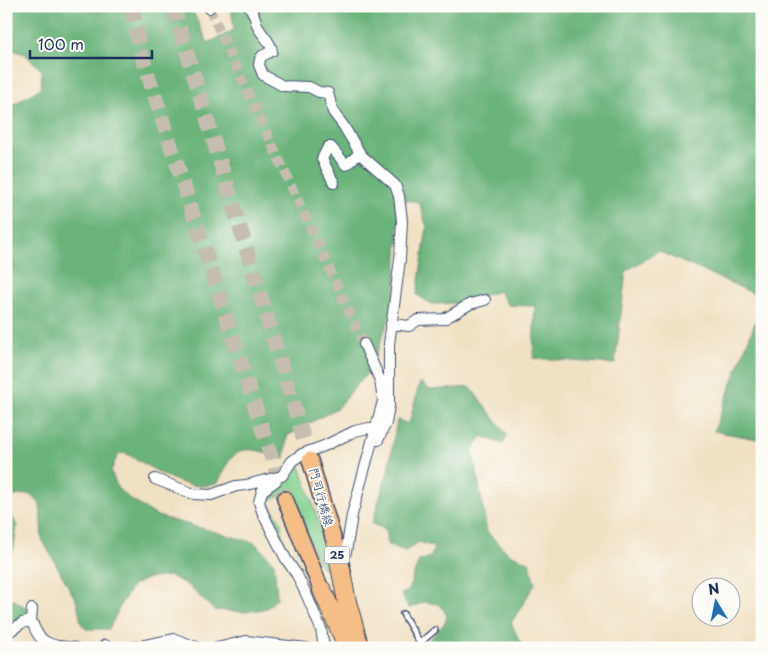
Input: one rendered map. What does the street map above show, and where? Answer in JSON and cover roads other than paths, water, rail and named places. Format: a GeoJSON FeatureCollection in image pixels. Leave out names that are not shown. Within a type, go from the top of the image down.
{"type":"FeatureCollection","features":[{"type":"Feature","properties":{"kind":"highway"},"geometry":{"type":"LineString","coordinates":[[340,561],[347,602],[360,648]]}},
{"type":"Feature","properties":{"kind":"highway"},"geometry":{"type":"LineString","coordinates":[[322,590],[348,648]]}},
{"type":"Feature","properties":{"kind":"main road","name":"門司行橋線"},"geometry":{"type":"LineString","coordinates":[[310,460],[340,561],[369,648]]}},
{"type":"Feature","properties":{"kind":"main road","name":"25"},"geometry":{"type":"LineString","coordinates":[[285,498],[322,590],[336,629],[340,648]]}},
{"type":"Feature","properties":{"kind":"street"},"geometry":{"type":"LineString","coordinates":[[155,480],[194,494],[211,495],[236,486],[276,477],[284,474],[292,461],[302,454],[355,431],[368,428],[378,440],[382,433],[389,406],[388,376],[391,324],[401,250],[402,221],[399,196],[395,185],[360,153],[333,112],[328,94],[309,87],[283,86],[263,75],[258,65],[260,59],[272,51],[272,48],[258,28],[249,6]]}},
{"type":"Feature","properties":{"kind":"street"},"geometry":{"type":"LineString","coordinates":[[334,183],[322,159],[328,146],[331,147],[346,166],[360,153]]}},
{"type":"Feature","properties":{"kind":"street"},"geometry":{"type":"LineString","coordinates":[[391,324],[408,326],[418,320],[444,319],[470,304],[485,300]]}},
{"type":"Feature","properties":{"kind":"street"},"geometry":{"type":"LineString","coordinates":[[340,561],[346,552],[352,515],[383,401],[376,370],[364,344]]}},
{"type":"Feature","properties":{"kind":"street"},"geometry":{"type":"LineString","coordinates":[[276,477],[276,481],[262,491],[259,502],[286,560],[297,575],[307,596],[321,629],[324,648]]}},
{"type":"Feature","properties":{"kind":"street"},"geometry":{"type":"LineString","coordinates":[[32,609],[31,621],[43,640],[59,647],[75,648]]}},
{"type":"Feature","properties":{"kind":"street"},"geometry":{"type":"LineString","coordinates":[[6,634],[22,623],[31,621]]}},
{"type":"Feature","properties":{"kind":"street"},"geometry":{"type":"LineString","coordinates":[[130,648],[175,639],[199,648]]}},
{"type":"Feature","properties":{"kind":"street"},"geometry":{"type":"LineString","coordinates":[[217,648],[246,641],[306,648]]}},
{"type":"Feature","properties":{"kind":"lane"},"geometry":{"type":"LineString","coordinates":[[403,614],[420,643]]}},
{"type":"Feature","properties":{"kind":"lane"},"geometry":{"type":"LineString","coordinates":[[414,648],[435,630]]}},
{"type":"Feature","properties":{"kind":"tunnel"},"geometry":{"type":"LineString","coordinates":[[132,6],[140,50],[285,499]]}},
{"type":"Feature","properties":{"kind":"tunnel"},"geometry":{"type":"LineString","coordinates":[[173,6],[310,460]]}},
{"type":"Feature","properties":{"kind":"tunnel"},"geometry":{"type":"LineString","coordinates":[[209,8],[364,344]]}}]}
